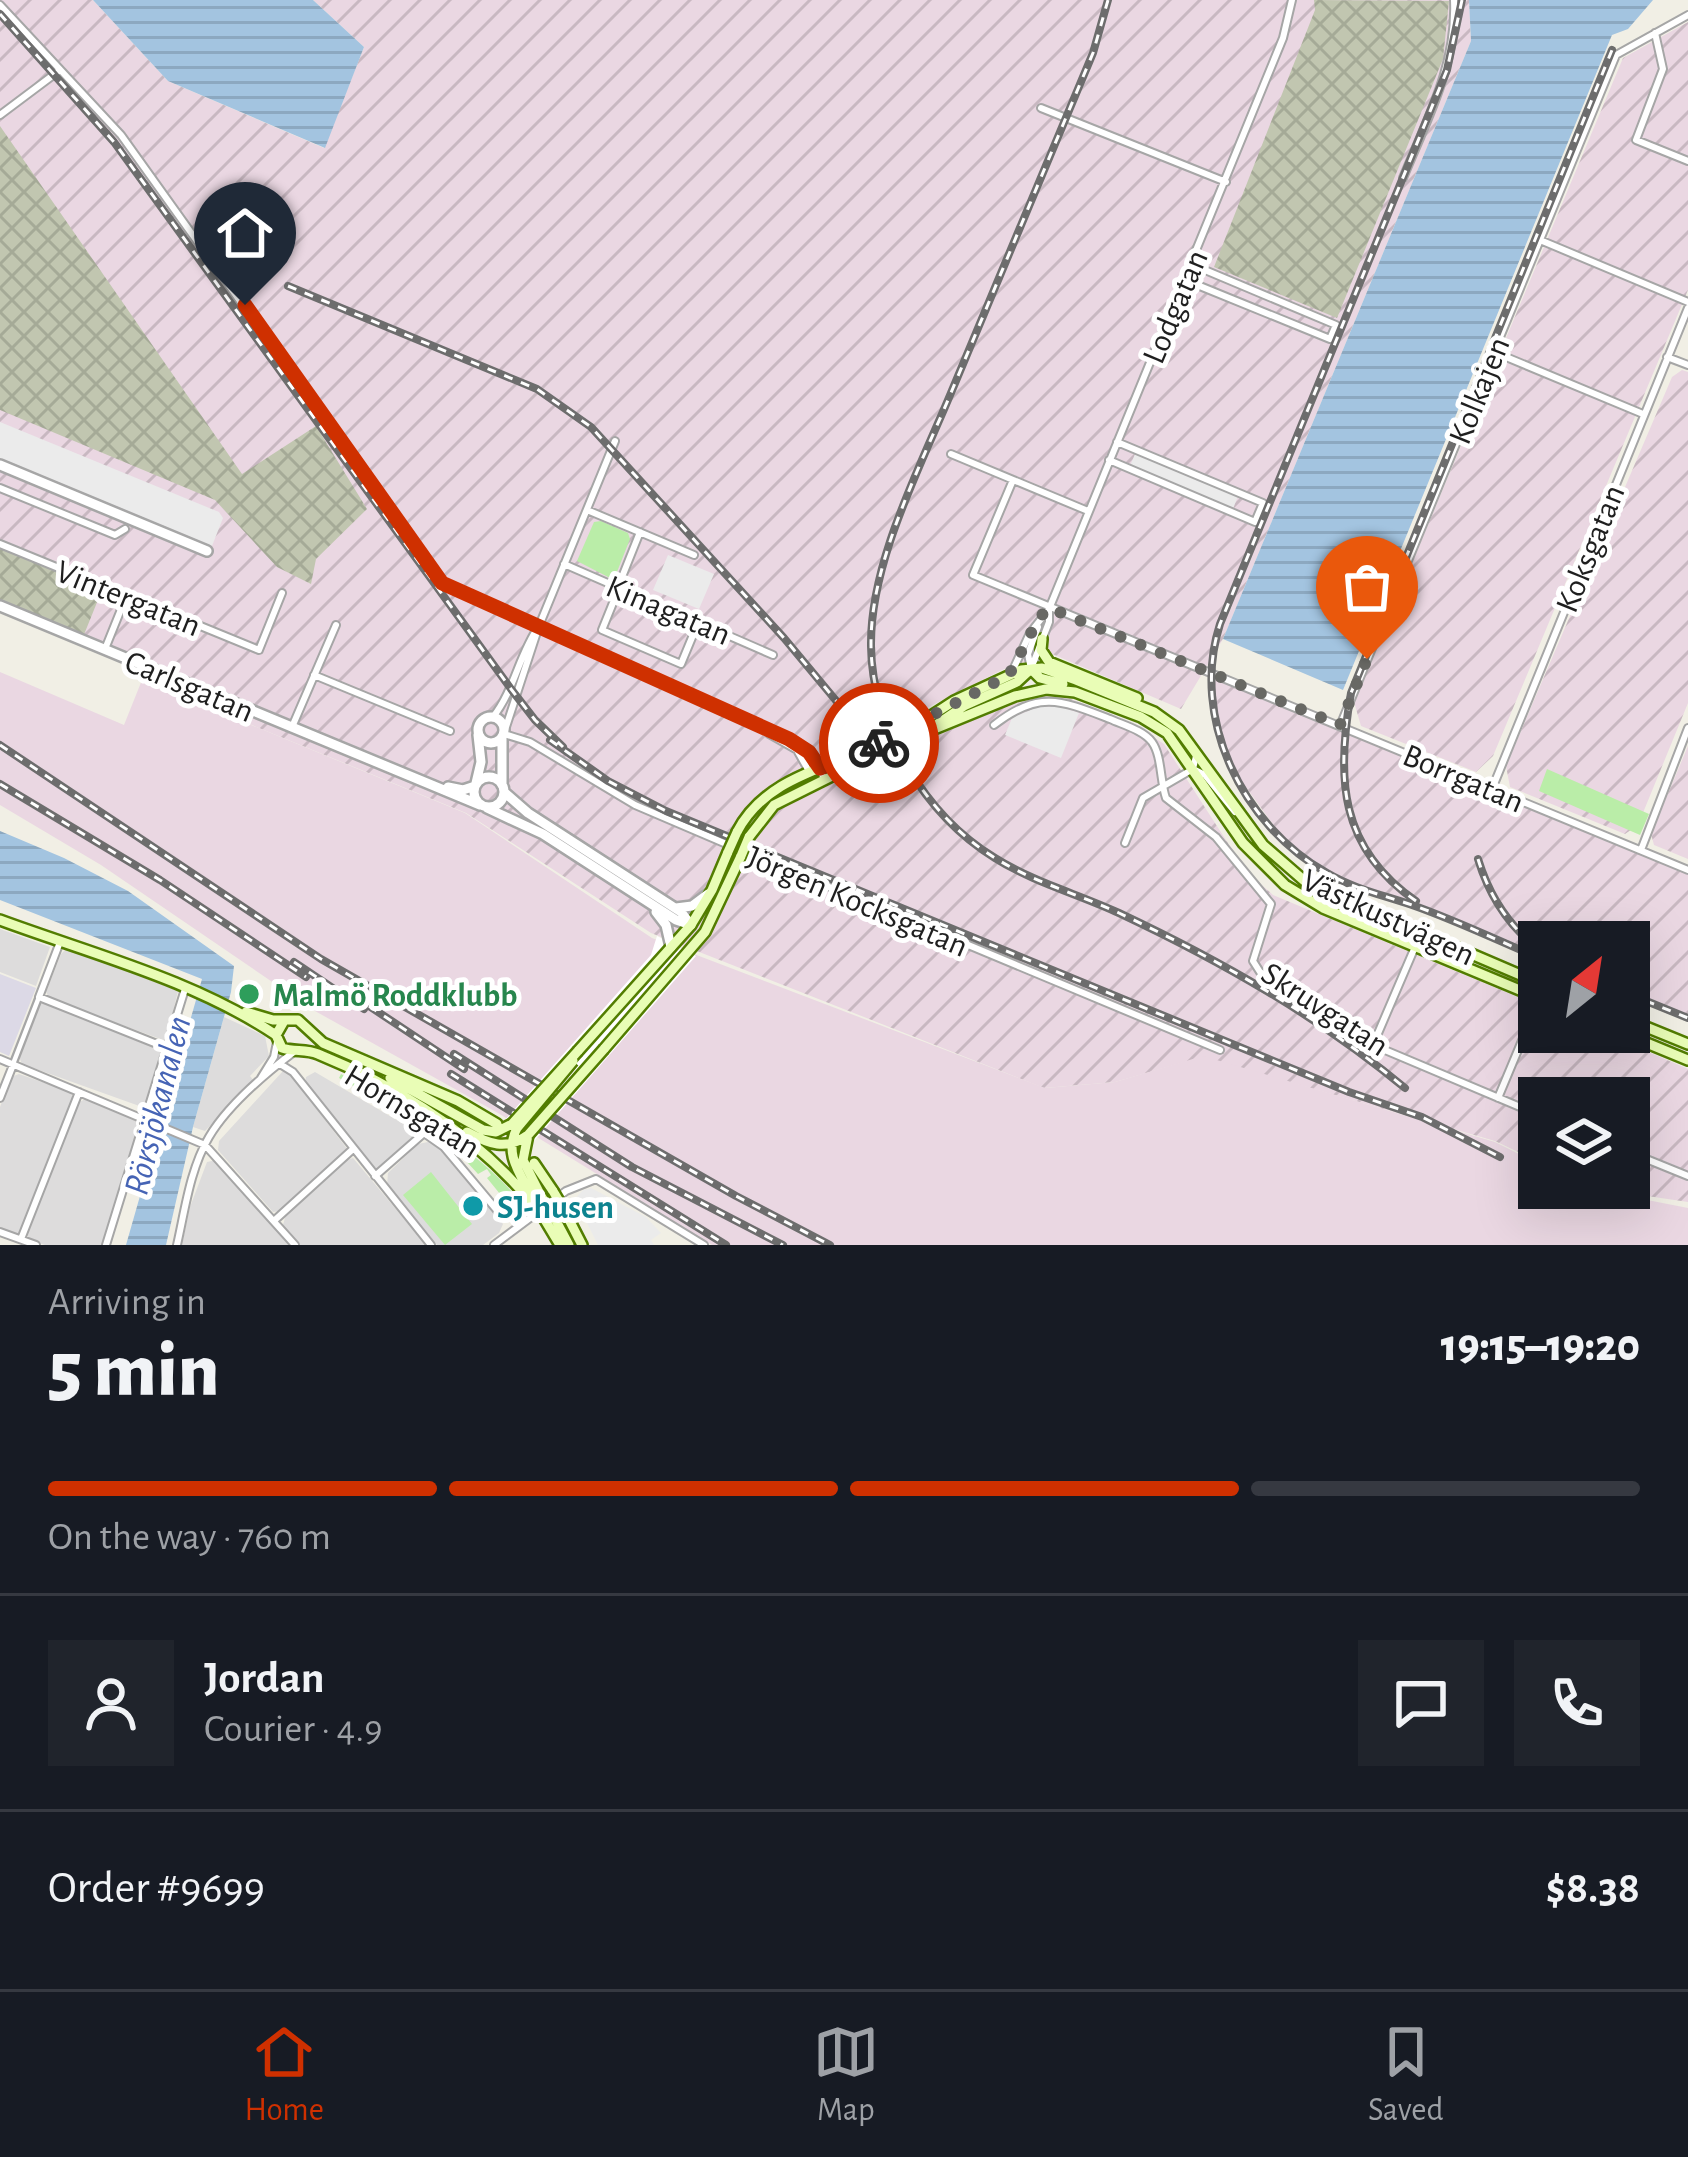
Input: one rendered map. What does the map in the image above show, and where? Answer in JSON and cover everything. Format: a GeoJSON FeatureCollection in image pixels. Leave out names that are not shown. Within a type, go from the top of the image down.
{"type":"FeatureCollection","features":[{"type":"Feature","properties":{"kind":"main road"},"geometry":{"type":"LineString","coordinates":[[1042,639],[1042,655],[1048,662],[1141,700],[1179,730]]}},
{"type":"Feature","properties":{"kind":"main road"},"geometry":{"type":"LineString","coordinates":[[918,732],[1017,682],[1031,669]]}},
{"type":"Feature","properties":{"kind":"main road","name":"Västkustvägen"},"geometry":{"type":"LineString","coordinates":[[1031,669],[1040,678],[1160,727],[1243,844],[1285,885],[1323,908],[1518,990]]}},
{"type":"Feature","properties":{"kind":"main road","name":"Västkustvägen"},"geometry":{"type":"LineString","coordinates":[[918,732],[954,701],[1009,675],[1031,669],[1058,672],[1134,703],[1179,730],[1242,819],[1286,868],[1326,894],[1518,974]]}},
{"type":"Feature","properties":{"kind":"main road","name":"Västkustvägen"},"geometry":{"type":"LineString","coordinates":[[691,925],[737,832],[766,794],[1036,690],[1065,690],[1106,703]]}},
{"type":"Feature","properties":{"kind":"main road","name":"Västkustvägen"},"geometry":{"type":"LineString","coordinates":[[512,1145],[528,1136],[689,952],[712,921],[749,837],[767,810],[816,775]]}},
{"type":"Feature","properties":{"kind":"main road"},"geometry":{"type":"LineString","coordinates":[[0,920],[229,1007]]}},
{"type":"Feature","properties":{"kind":"main road"},"geometry":{"type":"LineString","coordinates":[[359,1060],[476,1127],[496,1132],[515,1126],[691,925],[712,921]]}},
{"type":"Feature","properties":{"kind":"main road"},"geometry":{"type":"LineString","coordinates":[[689,952],[694,936],[691,925]]}},
{"type":"Feature","properties":{"kind":"main road","name":"Hornsgatan"},"geometry":{"type":"LineString","coordinates":[[229,1007],[298,1020],[309,1032],[359,1060],[458,1101],[496,1124]]}},
{"type":"Feature","properties":{"kind":"main road","name":"Hornsgatan"},"geometry":{"type":"LineString","coordinates":[[229,1007],[277,1037],[282,1048],[334,1062],[441,1119],[536,1200]]}},
{"type":"Feature","properties":{"kind":"main road"},"geometry":{"type":"LineString","coordinates":[[277,1037],[284,1021]]}},
{"type":"Feature","properties":{"kind":"main road"},"geometry":{"type":"LineString","coordinates":[[1650,1028],[1688,1044]]}},
{"type":"Feature","properties":{"kind":"main road"},"geometry":{"type":"LineString","coordinates":[[297,1051],[306,1045],[309,1032]]}},
{"type":"Feature","properties":{"kind":"main road"},"geometry":{"type":"LineString","coordinates":[[1650,1044],[1688,1060]]}},
{"type":"Feature","properties":{"kind":"main road"},"geometry":{"type":"LineString","coordinates":[[441,1119],[490,1143],[512,1145]]}},
{"type":"Feature","properties":{"kind":"main road"},"geometry":{"type":"LineString","coordinates":[[515,1126],[514,1163],[569,1245]]}},
{"type":"Feature","properties":{"kind":"main road"},"geometry":{"type":"LineString","coordinates":[[528,1136],[523,1153],[536,1200]]}},
{"type":"Feature","properties":{"kind":"main road"},"geometry":{"type":"LineString","coordinates":[[534,1163],[582,1245]]}},
{"type":"Feature","properties":{"kind":"main road"},"geometry":{"type":"LineString","coordinates":[[547,1217],[560,1245]]}},
{"type":"Feature","properties":{"kind":"street","name":"Lodgatan"},"geometry":{"type":"LineString","coordinates":[[1031,669],[1049,622],[1049,608],[1283,38],[1292,0]]}},
{"type":"Feature","properties":{"kind":"street"},"geometry":{"type":"LineString","coordinates":[[1403,178],[1448,71],[1454,0]]}},
{"type":"Feature","properties":{"kind":"street"},"geometry":{"type":"LineString","coordinates":[[0,5],[121,135],[442,583],[798,743],[816,775]]}},
{"type":"Feature","properties":{"kind":"street"},"geometry":{"type":"LineString","coordinates":[[1688,15],[1655,33],[1663,69],[1636,140],[1688,161]]}},
{"type":"Feature","properties":{"kind":"street","name":"Kolkajen"},"geometry":{"type":"LineString","coordinates":[[1340,725],[1616,55],[1655,33]]}},
{"type":"Feature","properties":{"kind":"street"},"geometry":{"type":"LineString","coordinates":[[0,115],[60,70]]}},
{"type":"Feature","properties":{"kind":"street"},"geometry":{"type":"LineString","coordinates":[[1040,108],[1226,182]]}},
{"type":"Feature","properties":{"kind":"street"},"geometry":{"type":"LineString","coordinates":[[1540,240],[1688,305]]}},
{"type":"Feature","properties":{"kind":"street"},"geometry":{"type":"LineString","coordinates":[[1185,280],[1330,339],[1336,325],[1192,265]]}},
{"type":"Feature","properties":{"kind":"street","name":"Koksgatan"},"geometry":{"type":"LineString","coordinates":[[1492,789],[1688,305]]}},
{"type":"Feature","properties":{"kind":"street"},"geometry":{"type":"LineString","coordinates":[[1494,352],[1643,414]]}},
{"type":"Feature","properties":{"kind":"street"},"geometry":{"type":"LineString","coordinates":[[1667,357],[1688,365]]}},
{"type":"Feature","properties":{"kind":"street"},"geometry":{"type":"LineString","coordinates":[[478,735],[490,744],[504,734],[538,626],[615,441]]}},
{"type":"Feature","properties":{"kind":"street"},"geometry":{"type":"LineString","coordinates":[[1109,460],[1255,522],[1263,502],[1116,442]]}},
{"type":"Feature","properties":{"kind":"street"},"geometry":{"type":"LineString","coordinates":[[951,454],[1088,512]]}},
{"type":"Feature","properties":{"kind":"street"},"geometry":{"type":"LineString","coordinates":[[0,465],[207,550]]}},
{"type":"Feature","properties":{"kind":"street","name":"Borrgatan"},"geometry":{"type":"LineString","coordinates":[[1012,480],[974,575],[1688,870]]}},
{"type":"Feature","properties":{"kind":"street"},"geometry":{"type":"LineString","coordinates":[[0,488],[115,536],[125,529]]}},
{"type":"Feature","properties":{"kind":"street"},"geometry":{"type":"LineString","coordinates":[[586,510],[694,555]]}},
{"type":"Feature","properties":{"kind":"street"},"geometry":{"type":"LineString","coordinates":[[640,532],[602,630],[681,664],[698,622]]}},
{"type":"Feature","properties":{"kind":"street","name":"Vintergatan"},"geometry":{"type":"LineString","coordinates":[[0,544],[259,650],[282,593]]}},
{"type":"Feature","properties":{"kind":"street","name":"Kinagatan"},"geometry":{"type":"LineString","coordinates":[[564,564],[773,655]]}},
{"type":"Feature","properties":{"kind":"street"},"geometry":{"type":"LineString","coordinates":[[105,649],[126,596]]}},
{"type":"Feature","properties":{"kind":"street","name":"Carlsgatan"},"geometry":{"type":"LineString","coordinates":[[0,606],[483,806],[543,834],[691,925]]}},
{"type":"Feature","properties":{"kind":"street","name":"Lodgatan"},"geometry":{"type":"LineString","coordinates":[[1009,675],[1049,608]]}},
{"type":"Feature","properties":{"kind":"street"},"geometry":{"type":"LineString","coordinates":[[1031,669],[1028,653],[1039,618]]}},
{"type":"Feature","properties":{"kind":"street"},"geometry":{"type":"LineString","coordinates":[[292,727],[336,625]]}},
{"type":"Feature","properties":{"kind":"street"},"geometry":{"type":"LineString","coordinates":[[494,717],[502,721],[504,734],[503,789],[500,803],[483,806],[474,796],[481,762],[481,722],[494,717],[538,626]]}},
{"type":"Feature","properties":{"kind":"street"},"geometry":{"type":"LineString","coordinates":[[314,675],[450,731]]}},
{"type":"Feature","properties":{"kind":"street"},"geometry":{"type":"LineString","coordinates":[[994,725],[1034,702],[1072,704],[1146,735],[1157,751],[1162,786]]}},
{"type":"Feature","properties":{"kind":"street"},"geometry":{"type":"LineString","coordinates":[[512,714],[522,738]]}},
{"type":"Feature","properties":{"kind":"street"},"geometry":{"type":"LineString","coordinates":[[1640,850],[1688,728]]}},
{"type":"Feature","properties":{"kind":"street","name":"Jörgen Kocksgatan"},"geometry":{"type":"LineString","coordinates":[[504,734],[522,738],[635,805],[1220,1050]]}},
{"type":"Feature","properties":{"kind":"street"},"geometry":{"type":"LineString","coordinates":[[1193,769],[1196,751]]}},
{"type":"Feature","properties":{"kind":"street","name":"Carlsgatan"},"geometry":{"type":"LineString","coordinates":[[381,764],[456,789],[476,784]]}},
{"type":"Feature","properties":{"kind":"street"},"geometry":{"type":"LineString","coordinates":[[1125,843],[1143,799],[1193,769]]}},
{"type":"Feature","properties":{"kind":"street"},"geometry":{"type":"LineString","coordinates":[[1193,769],[1205,775],[1242,819]]}},
{"type":"Feature","properties":{"kind":"street"},"geometry":{"type":"LineString","coordinates":[[476,784],[490,777],[528,813],[676,908],[691,925]]}},
{"type":"Feature","properties":{"kind":"street","name":"Skruvgatan"},"geometry":{"type":"LineString","coordinates":[[1162,786],[1166,798],[1227,848],[1271,904],[1253,961],[1257,969],[1373,1045],[1518,1106]]}},
{"type":"Feature","properties":{"kind":"street"},"geometry":{"type":"LineString","coordinates":[[676,908],[692,906],[712,890]]}},
{"type":"Feature","properties":{"kind":"street"},"geometry":{"type":"LineString","coordinates":[[644,900],[667,925],[672,945]]}},
{"type":"Feature","properties":{"kind":"street"},"geometry":{"type":"LineString","coordinates":[[0,1098],[60,942]]}},
{"type":"Feature","properties":{"kind":"street"},"geometry":{"type":"LineString","coordinates":[[1373,1045],[1415,947]]}},
{"type":"Feature","properties":{"kind":"street"},"geometry":{"type":"LineString","coordinates":[[106,1245],[167,1048],[190,991]]}},
{"type":"Feature","properties":{"kind":"street"},"geometry":{"type":"LineString","coordinates":[[39,997],[167,1048]]}},
{"type":"Feature","properties":{"kind":"street"},"geometry":{"type":"LineString","coordinates":[[260,1082],[274,1057],[277,1037]]}},
{"type":"Feature","properties":{"kind":"street"},"geometry":{"type":"LineString","coordinates":[[1498,1098],[1518,1050]]}},
{"type":"Feature","properties":{"kind":"street"},"geometry":{"type":"LineString","coordinates":[[177,1245],[211,1133],[297,1051]]}},
{"type":"Feature","properties":{"kind":"street"},"geometry":{"type":"LineString","coordinates":[[0,1059],[205,1145],[295,1245]]}},
{"type":"Feature","properties":{"kind":"street"},"geometry":{"type":"LineString","coordinates":[[280,1064],[292,1072],[431,1245]]}},
{"type":"Feature","properties":{"kind":"street"},"geometry":{"type":"LineString","coordinates":[[21,1239],[79,1092]]}},
{"type":"Feature","properties":{"kind":"street"},"geometry":{"type":"LineString","coordinates":[[375,1176],[424,1133],[444,1148],[501,1216]]}},
{"type":"Feature","properties":{"kind":"street"},"geometry":{"type":"LineString","coordinates":[[274,1220],[353,1149]]}},
{"type":"Feature","properties":{"kind":"street"},"geometry":{"type":"LineString","coordinates":[[1650,1161],[1688,1176]]}},
{"type":"Feature","properties":{"kind":"street"},"geometry":{"type":"LineString","coordinates":[[494,1245],[566,1191],[596,1179],[704,1245]]}},
{"type":"Feature","properties":{"kind":"street"},"geometry":{"type":"LineString","coordinates":[[0,1232],[36,1245]]}},
{"type":"Feature","properties":{"kind":"shaded area"},"geometry":{"type":"Polygon","coordinates":[[[0,0],[93,0],[168,81],[324,148],[364,47],[313,0],[1469,0],[1471,41],[1223,639],[1181,709],[1050,653],[1002,670],[889,727],[821,768],[859,773],[1015,699],[1050,690],[1143,730],[1164,744],[1246,871],[1273,895],[1518,997],[1518,1053],[1650,1053],[1688,1069],[1688,1202],[1650,1196],[1650,1077],[1518,1077],[1518,1152],[1495,1141],[1202,1057],[1115,1082],[1044,1088],[651,933],[466,813],[142,680],[146,670],[0,608],[0,0]]]}},
{"type":"Feature","properties":{"kind":"shaded area"},"geometry":{"type":"Polygon","coordinates":[[[1314,0],[1449,1],[1443,59],[1337,318],[1214,267],[1315,10],[1314,0]]]}},
{"type":"Feature","properties":{"kind":"shaded area"},"geometry":{"type":"Polygon","coordinates":[[[1688,22],[1688,290],[1493,756],[1476,772],[1361,726],[1354,702],[1623,58],[1688,22]]]}},
{"type":"Feature","properties":{"kind":"shaded area"},"geometry":{"type":"Polygon","coordinates":[[[0,126],[242,474],[316,426],[367,509],[316,559],[311,584],[277,567],[215,500],[0,410],[0,126]]]}},
{"type":"Feature","properties":{"kind":"shaded area"},"geometry":{"type":"Polygon","coordinates":[[[1682,370],[1688,372],[1688,703],[1638,825],[1625,834],[1510,787],[1506,766],[1672,377],[1682,370]]]}},
{"type":"Feature","properties":{"kind":"shaded area"},"geometry":{"type":"Polygon","coordinates":[[[0,422],[219,512],[223,518],[212,546],[0,458],[0,422]]]}},
{"type":"Feature","properties":{"kind":"shaded area"},"geometry":{"type":"Polygon","coordinates":[[[1135,454],[1238,496],[1233,509],[1130,466],[1135,454]]]}},
{"type":"Feature","properties":{"kind":"shaded area"},"geometry":{"type":"Polygon","coordinates":[[[0,548],[102,590],[83,637],[0,603],[0,548]]]}},
{"type":"Feature","properties":{"kind":"shaded area"},"geometry":{"type":"Polygon","coordinates":[[[668,555],[714,574],[699,609],[653,590],[668,555]]]}},
{"type":"Feature","properties":{"kind":"shaded area"},"geometry":{"type":"Polygon","coordinates":[[[0,672],[124,725],[142,680],[465,813],[652,938],[1045,1088],[1115,1082],[1203,1056],[1495,1142],[1518,1154],[1518,1209],[1650,1209],[1650,1201],[1688,1208],[1688,1245],[712,1245],[498,1113],[315,1011],[101,865],[0,805],[0,672]]]}},
{"type":"Feature","properties":{"kind":"shaded area"},"geometry":{"type":"Polygon","coordinates":[[[1210,673],[1688,870],[1688,1018],[1650,1003],[1650,921],[1518,921],[1518,949],[1410,904],[1355,888],[1312,864],[1285,841],[1232,768],[1215,730],[1210,673]]]}},
{"type":"Feature","properties":{"kind":"shaded area"},"geometry":{"type":"Polygon","coordinates":[[[1037,707],[1079,713],[1061,758],[1005,735],[1012,718],[1037,707]]]}},
{"type":"Feature","properties":{"kind":"shaded area"},"geometry":{"type":"Polygon","coordinates":[[[1688,746],[1688,859],[1654,845],[1651,834],[1688,746]]]}},
{"type":"Feature","properties":{"kind":"shaded area"},"geometry":{"type":"Polygon","coordinates":[[[0,929],[50,947],[36,986],[0,972],[0,929]]]}},
{"type":"Feature","properties":{"kind":"shaded area"},"geometry":{"type":"Polygon","coordinates":[[[67,948],[178,991],[166,1041],[50,999],[46,992],[67,948]]]}},
{"type":"Feature","properties":{"kind":"shaded area"},"geometry":{"type":"Polygon","coordinates":[[[0,974],[36,988],[9,1056],[0,1052],[0,974]]]}},
{"type":"Feature","properties":{"kind":"shaded area"},"geometry":{"type":"Polygon","coordinates":[[[46,1002],[159,1049],[163,1058],[145,1108],[22,1064],[18,1054],[39,1004],[46,1002]]]}},
{"type":"Feature","properties":{"kind":"shaded area"},"geometry":{"type":"Polygon","coordinates":[[[224,1017],[265,1036],[269,1056],[250,1076],[254,1081],[205,1131],[193,1127],[224,1017]]]}},
{"type":"Feature","properties":{"kind":"shaded area"},"geometry":{"type":"Polygon","coordinates":[[[283,1071],[348,1150],[273,1212],[218,1150],[219,1141],[283,1071]]]}},
{"type":"Feature","properties":{"kind":"shaded area"},"geometry":{"type":"Polygon","coordinates":[[[315,1072],[412,1129],[412,1137],[381,1169],[374,1169],[305,1085],[306,1077],[315,1072]]]}},
{"type":"Feature","properties":{"kind":"shaded area"},"geometry":{"type":"Polygon","coordinates":[[[19,1074],[71,1092],[73,1100],[17,1235],[0,1228],[0,1107],[11,1077],[19,1074]]]}},
{"type":"Feature","properties":{"kind":"shaded area"},"geometry":{"type":"Polygon","coordinates":[[[85,1099],[136,1121],[138,1129],[102,1245],[45,1245],[30,1240],[26,1233],[78,1103],[85,1099]]]}},
{"type":"Feature","properties":{"kind":"shaded area"},"geometry":{"type":"Polygon","coordinates":[[[433,1141],[503,1224],[483,1245],[437,1245],[387,1186],[388,1173],[418,1144],[433,1141]]]}},
{"type":"Feature","properties":{"kind":"shaded area"},"geometry":{"type":"Polygon","coordinates":[[[353,1158],[426,1245],[298,1245],[283,1225],[286,1214],[343,1161],[353,1158]]]}},
{"type":"Feature","properties":{"kind":"shaded area"},"geometry":{"type":"Polygon","coordinates":[[[217,1160],[290,1245],[182,1245],[207,1162],[217,1160]]]}},
{"type":"Feature","properties":{"kind":"shaded area"},"geometry":{"type":"Polygon","coordinates":[[[591,1188],[646,1217],[661,1233],[651,1240],[654,1245],[598,1245],[575,1199],[591,1188]]]}},
{"type":"Feature","properties":{"kind":"green space"},"geometry":{"type":"Polygon","coordinates":[[[594,522],[628,533],[630,539],[615,577],[577,561],[594,522]]]}},
{"type":"Feature","properties":{"kind":"green space"},"geometry":{"type":"Polygon","coordinates":[[[1547,769],[1649,814],[1640,835],[1539,791],[1547,769]]]}},
{"type":"Feature","properties":{"kind":"green space"},"geometry":{"type":"Polygon","coordinates":[[[341,1074],[463,1148],[506,1185],[526,1208],[517,1215],[487,1178],[491,1175],[487,1169],[478,1174],[443,1136],[339,1078],[341,1074]]]}},
{"type":"Feature","properties":{"kind":"green space"},"geometry":{"type":"Polygon","coordinates":[[[431,1172],[472,1224],[445,1245],[403,1195],[431,1172]]]}},
{"type":"Feature","properties":{"kind":"water"},"geometry":{"type":"Polygon","coordinates":[[[93,0],[313,0],[364,47],[325,148],[168,81],[93,0]]]}},
{"type":"Feature","properties":{"kind":"water"},"geometry":{"type":"Polygon","coordinates":[[[1469,0],[1653,0],[1628,29],[1612,35],[1343,690],[1223,639],[1471,41],[1469,0]]]}},
{"type":"Feature","properties":{"kind":"water"},"geometry":{"type":"Polygon","coordinates":[[[0,831],[128,891],[234,966],[166,1245],[126,1245],[202,979],[0,900],[0,831]]]}},
{"type":"Feature","properties":{"kind":"pier"},"geometry":{"type":"Polygon","coordinates":[[[657,936],[696,956],[535,1140],[505,1120],[651,955],[657,936]]]}},
{"type":"Feature","properties":{"kind":"railway"},"geometry":{"type":"LineString","coordinates":[[1108,0],[1093,53],[888,548],[871,646],[881,708],[907,767],[947,819],[970,840],[1025,874],[1119,913],[1231,970],[1338,1037],[1405,1088]]}},
{"type":"Feature","properties":{"kind":"railway"},"geometry":{"type":"LineString","coordinates":[[1462,0],[1447,70],[1220,624],[1212,660],[1212,696],[1230,766],[1270,827],[1297,852],[1348,883],[1518,949]]}},
{"type":"Feature","properties":{"kind":"railway"},"geometry":{"type":"LineString","coordinates":[[0,14],[114,142],[511,689],[563,747]]}},
{"type":"Feature","properties":{"kind":"railway"},"geometry":{"type":"LineString","coordinates":[[1416,901],[1371,858],[1349,809],[1344,753],[1351,693],[1612,50]]}},
{"type":"Feature","properties":{"kind":"railway"},"geometry":{"type":"LineString","coordinates":[[288,286],[537,389],[591,427],[784,638],[848,715],[885,774]]}},
{"type":"Feature","properties":{"kind":"railway"},"geometry":{"type":"LineString","coordinates":[[550,740],[608,781],[666,811],[1349,1092],[1422,1117],[1500,1157]]}},
{"type":"Feature","properties":{"kind":"railway"},"geometry":{"type":"LineString","coordinates":[[0,745],[321,959],[830,1245]]}},
{"type":"Feature","properties":{"kind":"railway"},"geometry":{"type":"LineString","coordinates":[[0,784],[160,880],[306,977]]}},
{"type":"Feature","properties":{"kind":"railway"},"geometry":{"type":"LineString","coordinates":[[1478,859],[1501,909],[1518,930]]}},
{"type":"Feature","properties":{"kind":"railway"},"geometry":{"type":"LineString","coordinates":[[294,962],[364,1009]]}},
{"type":"Feature","properties":{"kind":"railway"},"geometry":{"type":"LineString","coordinates":[[354,996],[464,1069]]}},
{"type":"Feature","properties":{"kind":"railway"},"geometry":{"type":"LineString","coordinates":[[1650,1003],[1688,1018]]}},
{"type":"Feature","properties":{"kind":"railway"},"geometry":{"type":"LineString","coordinates":[[454,1054],[632,1167],[783,1245]]}},
{"type":"Feature","properties":{"kind":"railway"},"geometry":{"type":"LineString","coordinates":[[451,1074],[726,1245]]}},
{"type":"Feature","properties":{"kind":"way so far"},"geometry":{"type":"LineString","coordinates":[[879,743],[1009,675],[1049,608],[1340,725],[1367,659]]}},
{"type":"Feature","properties":{"kind":"place","name":"Malmö Roddklubb"},"geometry":{"type":"Point","coordinates":[249,994]}},
{"type":"Feature","properties":{"kind":"place","name":"SJ-husen"},"geometry":{"type":"Point","coordinates":[473,1206]}},
{"type":"Feature","properties":{"kind":"route"},"geometry":{"type":"LineString","coordinates":[[245,305],[442,583],[789,739],[804,747],[820,768],[879,743]]}},
{"type":"Feature","properties":{"kind":"water label","name":"Rörsjökanalen"},"geometry":{"type":"Point","coordinates":[156,1105]}}]}
